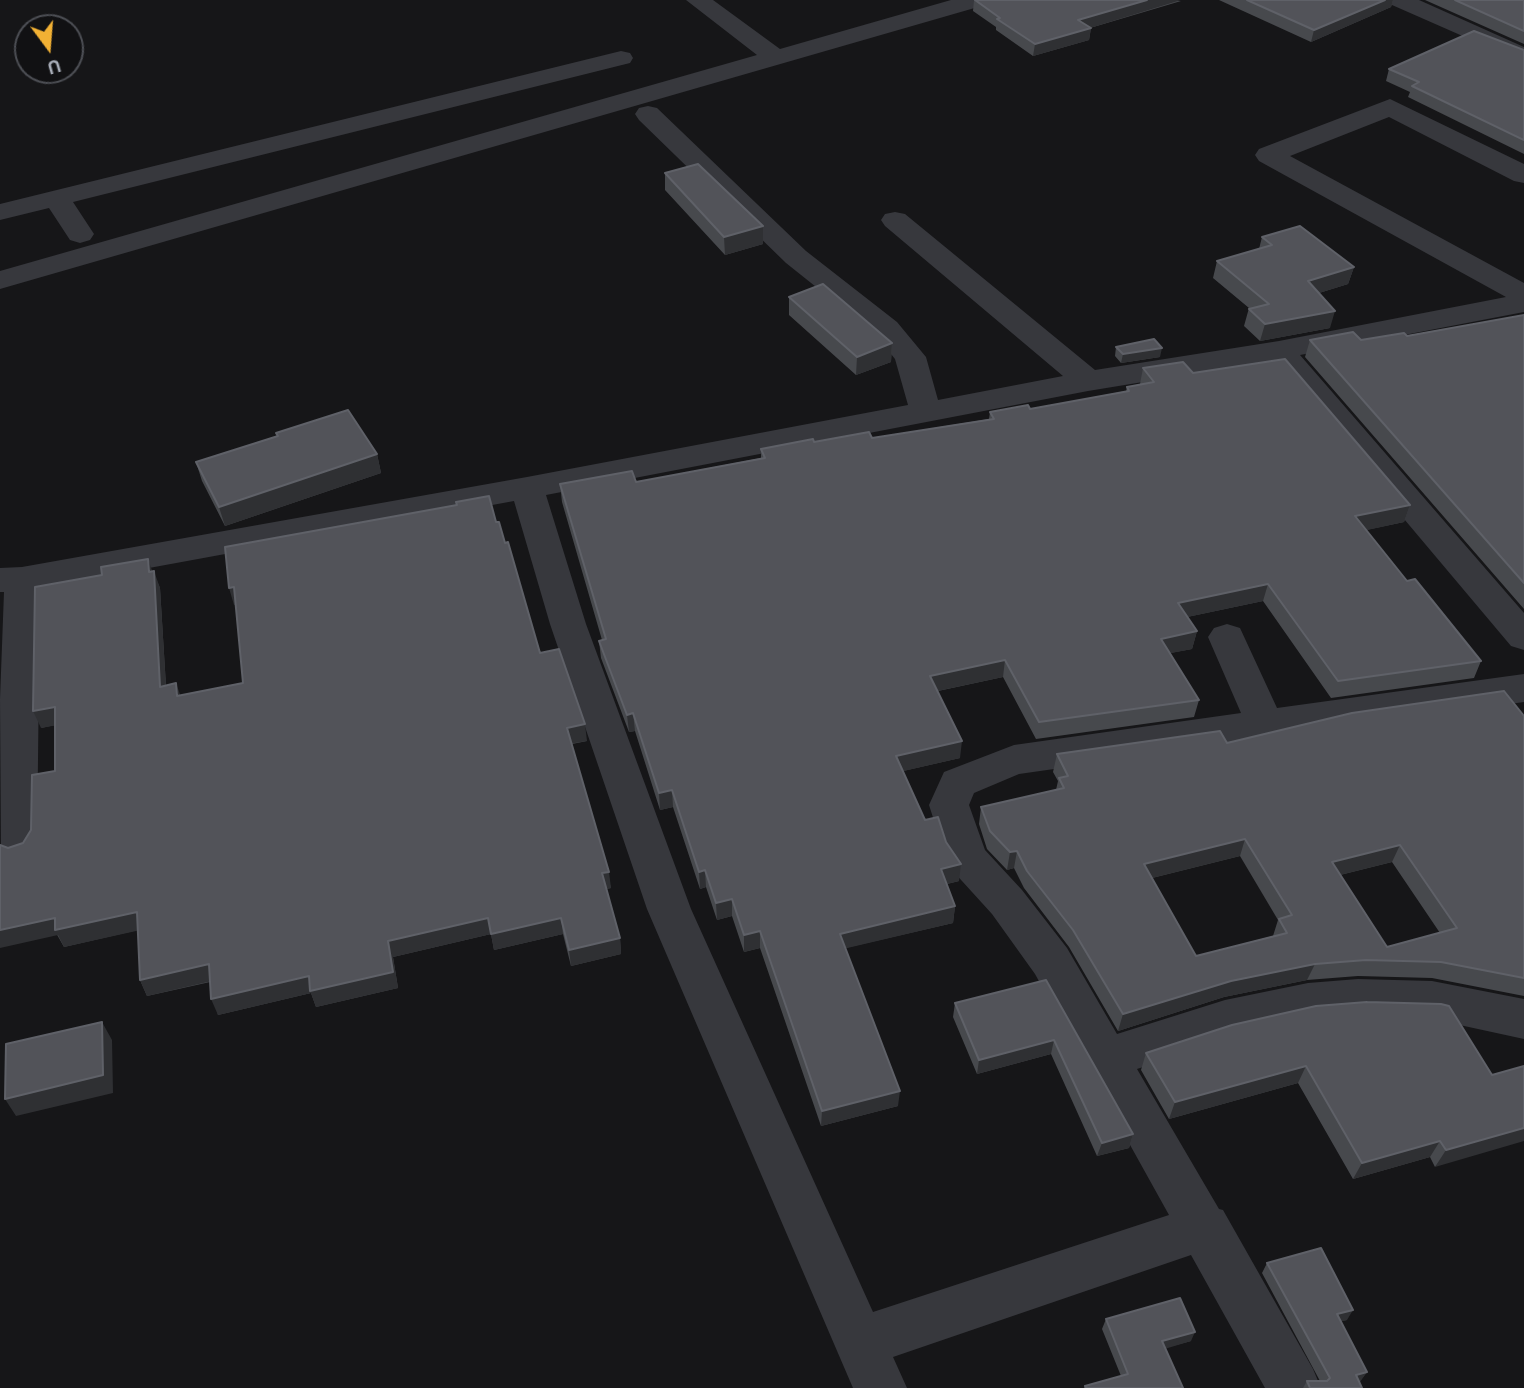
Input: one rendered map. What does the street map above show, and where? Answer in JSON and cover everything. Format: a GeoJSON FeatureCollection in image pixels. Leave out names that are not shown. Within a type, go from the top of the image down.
{"type":"FeatureCollection","features":[{"type":"Feature","properties":{"kind":"street"},"geometry":{"type":"LineString","coordinates":[[698,0],[775,57]]}},
{"type":"Feature","properties":{"kind":"street"},"geometry":{"type":"LineString","coordinates":[[0,280],[655,101],[775,57],[977,0]]}},
{"type":"Feature","properties":{"kind":"street"},"geometry":{"type":"LineString","coordinates":[[1400,0],[1524,56]]}},
{"type":"Feature","properties":{"kind":"street"},"geometry":{"type":"LineString","coordinates":[[0,212],[169,171],[310,146],[516,74],[626,48],[655,101],[796,257],[886,328],[910,357],[926,412]]}},
{"type":"Feature","properties":{"kind":"street"},"geometry":{"type":"LineString","coordinates":[[516,74],[547,105]]}},
{"type":"Feature","properties":{"kind":"street"},"geometry":{"type":"LineString","coordinates":[[1524,175],[1390,107],[1268,155],[1524,295]]}},
{"type":"Feature","properties":{"kind":"street"},"geometry":{"type":"LineString","coordinates":[[56,198],[80,234]]}},
{"type":"Feature","properties":{"kind":"street"},"geometry":{"type":"LineString","coordinates":[[895,220],[1088,381]]}},
{"type":"Feature","properties":{"kind":"street"},"geometry":{"type":"LineString","coordinates":[[16,845],[11,580],[527,488],[1088,381],[1279,350],[1524,303]]}},
{"type":"Feature","properties":{"kind":"street"},"geometry":{"type":"LineString","coordinates":[[1279,350],[1512,605],[1524,637]]}},
{"type":"Feature","properties":{"kind":"street"},"geometry":{"type":"LineString","coordinates":[[527,488],[568,624],[669,909],[880,1388]]}},
{"type":"Feature","properties":{"kind":"street"},"geometry":{"type":"LineString","coordinates":[[1227,637],[1265,724]]}},
{"type":"Feature","properties":{"kind":"street"},"geometry":{"type":"LineString","coordinates":[[1294,1388],[1205,1227],[1051,961],[1007,902],[967,858],[951,818],[949,805],[953,792],[958,783],[1014,760],[1524,688]]}},
{"type":"Feature","properties":{"kind":"street"},"geometry":{"type":"LineString","coordinates":[[1107,1058],[1225,1020],[1308,1002],[1358,998],[1432,1000],[1524,1019]]}},
{"type":"Feature","properties":{"kind":"street"},"geometry":{"type":"LineString","coordinates":[[860,1342],[1205,1227]]}},
{"type":"Feature","properties":{"kind":"building"},"geometry":{"type":"Polygon","coordinates":[[[975,0],[1147,0],[1078,20],[1091,28],[1035,44],[997,19],[1000,18],[975,0]]]}},
{"type":"Feature","properties":{"kind":"building"},"geometry":{"type":"Polygon","coordinates":[[[1247,0],[1385,0],[1314,30],[1247,0]]]}},
{"type":"Feature","properties":{"kind":"building"},"geometry":{"type":"Polygon","coordinates":[[[1455,0],[1524,0],[1524,31],[1455,0]]]}},
{"type":"Feature","properties":{"kind":"building"},"geometry":{"type":"Polygon","coordinates":[[[1474,31],[1524,50],[1524,140],[1412,86],[1419,82],[1389,69],[1474,31]]]}},
{"type":"Feature","properties":{"kind":"building"},"geometry":{"type":"Polygon","coordinates":[[[698,164],[763,226],[724,237],[665,173],[698,164]]]}},
{"type":"Feature","properties":{"kind":"building"},"geometry":{"type":"Polygon","coordinates":[[[1300,226],[1354,267],[1308,281],[1335,311],[1265,324],[1249,309],[1269,304],[1217,261],[1272,245],[1262,237],[1300,226]]]}},
{"type":"Feature","properties":{"kind":"building"},"geometry":{"type":"Polygon","coordinates":[[[823,284],[892,343],[857,357],[789,297],[823,284]]]}},
{"type":"Feature","properties":{"kind":"building"},"geometry":{"type":"Polygon","coordinates":[[[1524,315],[1524,583],[1310,340],[1353,332],[1361,340],[1404,333],[1407,336],[1524,315]]]}},
{"type":"Feature","properties":{"kind":"building"},"geometry":{"type":"Polygon","coordinates":[[[1154,339],[1162,348],[1123,354],[1116,347],[1154,339]]]}},
{"type":"Feature","properties":{"kind":"building"},"geometry":{"type":"Polygon","coordinates":[[[1285,359],[1410,505],[1355,516],[1407,581],[1415,579],[1481,661],[1338,681],[1268,584],[1178,603],[1197,631],[1161,639],[1199,700],[1039,722],[1005,660],[930,676],[962,741],[896,756],[925,820],[938,817],[946,842],[961,864],[941,869],[955,906],[840,934],[900,1091],[822,1111],[760,931],[744,935],[732,899],[716,903],[705,870],[699,872],[672,790],[659,793],[633,713],[627,715],[599,641],[606,639],[560,484],[632,471],[636,482],[765,458],[761,449],[813,439],[814,442],[869,432],[872,438],[994,419],[990,412],[1028,405],[1030,409],[1129,391],[1127,387],[1154,382],[1143,368],[1183,362],[1193,373],[1285,359]]]}},
{"type":"Feature","properties":{"kind":"building"},"geometry":{"type":"Polygon","coordinates":[[[348,410],[377,454],[219,507],[196,462],[348,410]]]}},
{"type":"Feature","properties":{"kind":"building"},"geometry":{"type":"Polygon","coordinates":[[[489,496],[496,522],[499,522],[505,543],[508,542],[540,653],[559,649],[585,724],[567,728],[609,872],[602,873],[620,938],[569,950],[561,918],[491,934],[488,918],[388,941],[393,972],[310,991],[309,976],[211,999],[209,964],[140,980],[137,912],[55,930],[55,918],[0,930],[0,845],[8,848],[23,843],[31,830],[32,775],[55,771],[55,707],[33,711],[35,587],[102,575],[101,567],[148,559],[149,572],[154,571],[160,687],[176,683],[177,696],[243,683],[234,587],[229,588],[225,547],[457,505],[456,502],[489,496]]]}},
{"type":"Feature","properties":{"kind":"building"},"geometry":{"type":"Polygon","coordinates":[[[1504,691],[1524,716],[1524,978],[1441,962],[1366,960],[1315,964],[1231,981],[1123,1014],[1073,930],[1027,871],[1017,851],[1010,852],[990,831],[981,807],[1064,788],[1059,778],[1068,776],[1057,754],[1220,731],[1227,743],[1352,713],[1504,691]],[[1245,839],[1144,864],[1196,956],[1287,933],[1279,919],[1292,915],[1245,839]],[[1400,845],[1332,862],[1387,947],[1457,928],[1400,845]]]}},
{"type":"Feature","properties":{"kind":"building"},"geometry":{"type":"Polygon","coordinates":[[[1046,980],[1133,1134],[1102,1143],[1054,1040],[979,1060],[955,1003],[1046,980]]]}},
{"type":"Feature","properties":{"kind":"building"},"geometry":{"type":"Polygon","coordinates":[[[1367,1002],[1449,1006],[1492,1075],[1524,1066],[1524,1128],[1446,1150],[1440,1141],[1362,1163],[1306,1066],[1175,1102],[1146,1053],[1232,1025],[1316,1006],[1367,1002]]]}},
{"type":"Feature","properties":{"kind":"building"},"geometry":{"type":"Polygon","coordinates":[[[102,1022],[103,1075],[5,1099],[6,1044],[102,1022]]]}},
{"type":"Feature","properties":{"kind":"building"},"geometry":{"type":"Polygon","coordinates":[[[1321,1248],[1353,1310],[1337,1314],[1367,1372],[1356,1375],[1362,1388],[1310,1388],[1307,1381],[1327,1381],[1330,1378],[1267,1263],[1321,1248]]]}},
{"type":"Feature","properties":{"kind":"building"},"geometry":{"type":"Polygon","coordinates":[[[1180,1298],[1195,1332],[1162,1341],[1183,1388],[1086,1388],[1085,1386],[1128,1374],[1106,1319],[1180,1298]]]}}]}
